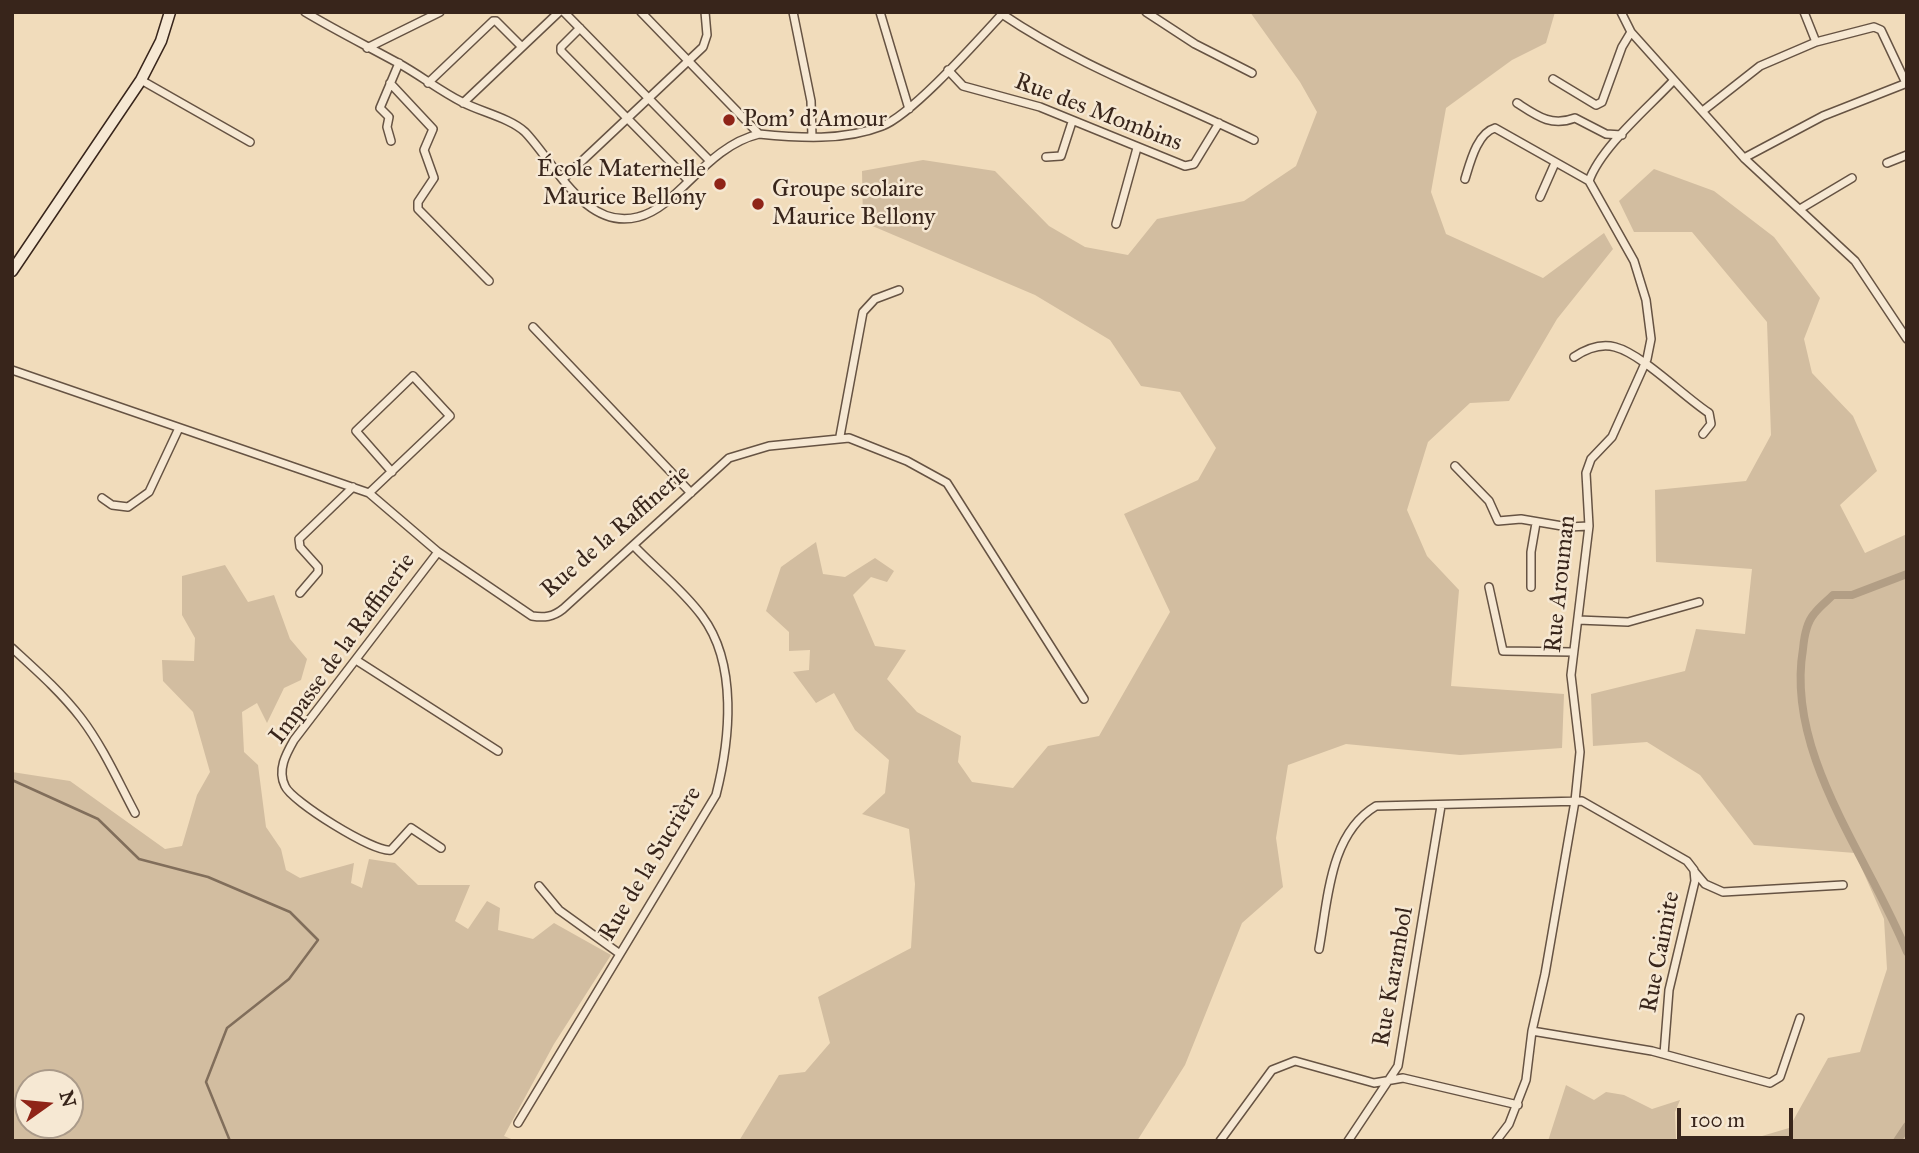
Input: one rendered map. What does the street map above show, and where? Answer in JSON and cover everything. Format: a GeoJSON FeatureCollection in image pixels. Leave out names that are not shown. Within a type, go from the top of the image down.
{"type":"FeatureCollection","features":[{"type":"Feature","properties":{"kind":"street"},"geometry":{"type":"LineString","coordinates":[[12,271],[141,80],[161,41],[170,12]]}},
{"type":"Feature","properties":{"kind":"street"},"geometry":{"type":"LineString","coordinates":[[304,12],[399,63],[463,103],[523,130],[594,211],[616,219],[639,217],[650,211],[727,146],[759,134],[812,137],[852,135],[885,126],[909,108],[1003,13],[1073,58],[1254,140]]}},
{"type":"Feature","properties":{"kind":"street"},"geometry":{"type":"LineString","coordinates":[[367,48],[440,12]]}},
{"type":"Feature","properties":{"kind":"street"},"geometry":{"type":"LineString","coordinates":[[463,103],[562,12],[709,160]]}},
{"type":"Feature","properties":{"kind":"street"},"geometry":{"type":"LineString","coordinates":[[641,12],[759,134]]}},
{"type":"Feature","properties":{"kind":"street"},"geometry":{"type":"LineString","coordinates":[[564,178],[690,62],[706,42],[705,12]]}},
{"type":"Feature","properties":{"kind":"street"},"geometry":{"type":"LineString","coordinates":[[793,12],[811,101],[812,137]]}},
{"type":"Feature","properties":{"kind":"street"},"geometry":{"type":"LineString","coordinates":[[880,12],[909,108]]}},
{"type":"Feature","properties":{"kind":"street"},"geometry":{"type":"LineString","coordinates":[[1146,12],[1168,29],[1252,73]]}},
{"type":"Feature","properties":{"kind":"street"},"geometry":{"type":"LineString","coordinates":[[1632,12],[1622,15],[1631,32],[1704,110],[1744,158],[1855,261],[1907,339]]}},
{"type":"Feature","properties":{"kind":"street"},"geometry":{"type":"LineString","coordinates":[[1804,12],[1816,42]]}},
{"type":"Feature","properties":{"kind":"street"},"geometry":{"type":"LineString","coordinates":[[428,83],[496,21],[522,47]]}},
{"type":"Feature","properties":{"kind":"street"},"geometry":{"type":"LineString","coordinates":[[1704,110],[1760,66],[1816,42],[1878,27],[1906,83],[1823,116],[1744,158]]}},
{"type":"Feature","properties":{"kind":"street"},"geometry":{"type":"LineString","coordinates":[[580,29],[561,47],[561,51],[688,180]]}},
{"type":"Feature","properties":{"kind":"street"},"geometry":{"type":"LineString","coordinates":[[1553,79],[1596,104],[1602,102],[1622,47],[1631,32]]}},
{"type":"Feature","properties":{"kind":"street"},"geometry":{"type":"LineString","coordinates":[[391,141],[387,127],[389,117],[380,108],[399,63]]}},
{"type":"Feature","properties":{"kind":"street","name":"Rue des Mombins"},"geometry":{"type":"LineString","coordinates":[[948,69],[963,86],[1029,103],[1137,148],[1190,166],[1219,123]]}},
{"type":"Feature","properties":{"kind":"street"},"geometry":{"type":"LineString","coordinates":[[141,80],[250,142]]}},
{"type":"Feature","properties":{"kind":"street"},"geometry":{"type":"LineString","coordinates":[[1465,179],[1474,153],[1490,129],[1495,128],[1589,181],[1595,168],[1622,135],[1674,80]]}},
{"type":"Feature","properties":{"kind":"street"},"geometry":{"type":"LineString","coordinates":[[390,83],[431,124],[433,130],[424,150],[434,178],[418,202],[418,209],[489,281]]}},
{"type":"Feature","properties":{"kind":"street"},"geometry":{"type":"LineString","coordinates":[[1517,103],[1543,120],[1558,123],[1575,118],[1606,134],[1622,135]]}},
{"type":"Feature","properties":{"kind":"street"},"geometry":{"type":"LineString","coordinates":[[1046,157],[1061,156],[1072,122]]}},
{"type":"Feature","properties":{"kind":"street"},"geometry":{"type":"LineString","coordinates":[[1116,224],[1137,148]]}},
{"type":"Feature","properties":{"kind":"street"},"geometry":{"type":"LineString","coordinates":[[1887,163],[1907,155]]}},
{"type":"Feature","properties":{"kind":"street"},"geometry":{"type":"LineString","coordinates":[[1540,197],[1555,163]]}},
{"type":"Feature","properties":{"kind":"street"},"geometry":{"type":"LineString","coordinates":[[1800,209],[1852,178]]}},
{"type":"Feature","properties":{"kind":"street","name":"Rue Arouman"},"geometry":{"type":"LineString","coordinates":[[1496,1141],[1518,1105],[1526,1080],[1532,1031],[1545,974],[1575,801],[1580,752],[1572,675],[1589,526],[1586,472],[1591,459],[1612,437],[1643,365],[1651,339],[1646,300],[1634,261],[1589,181]]}},
{"type":"Feature","properties":{"kind":"street"},"geometry":{"type":"LineString","coordinates":[[840,436],[863,312],[875,299],[899,290]]}},
{"type":"Feature","properties":{"kind":"street"},"geometry":{"type":"LineString","coordinates":[[533,327],[691,493]]}},
{"type":"Feature","properties":{"kind":"street"},"geometry":{"type":"LineString","coordinates":[[1574,358],[1598,346],[1614,346],[1633,355],[1709,413],[1711,424],[1703,434]]}},
{"type":"Feature","properties":{"kind":"street","name":"Rue de la Raffinerie"},"geometry":{"type":"LineString","coordinates":[[12,370],[369,493],[438,552],[532,616],[546,617],[559,612],[729,458],[741,452],[840,436],[857,440],[906,461],[947,483],[1084,699]]}},
{"type":"Feature","properties":{"kind":"street"},"geometry":{"type":"LineString","coordinates":[[369,493],[392,472],[450,416],[413,376],[356,431],[392,472]]}},
{"type":"Feature","properties":{"kind":"street"},"geometry":{"type":"LineString","coordinates":[[102,498],[112,505],[128,507],[149,492],[179,428]]}},
{"type":"Feature","properties":{"kind":"street"},"geometry":{"type":"LineString","coordinates":[[1455,466],[1489,501],[1498,521],[1521,519],[1568,527],[1589,526]]}},
{"type":"Feature","properties":{"kind":"street"},"geometry":{"type":"LineString","coordinates":[[300,593],[318,572],[318,566],[300,547],[299,539],[353,487]]}},
{"type":"Feature","properties":{"kind":"street"},"geometry":{"type":"LineString","coordinates":[[1531,587],[1531,552],[1536,523]]}},
{"type":"Feature","properties":{"kind":"street","name":"Rue de la Sucrière"},"geometry":{"type":"LineString","coordinates":[[517,1123],[716,794],[724,762],[727,735],[724,668],[714,639],[703,616],[634,546]]}},
{"type":"Feature","properties":{"kind":"street","name":"Impasse de la Raffinerie"},"geometry":{"type":"LineString","coordinates":[[438,552],[289,748],[282,768],[288,793],[348,834],[378,849],[391,850],[411,828],[441,848]]}},
{"type":"Feature","properties":{"kind":"street"},"geometry":{"type":"LineString","coordinates":[[1489,587],[1503,651],[1573,652]]}},
{"type":"Feature","properties":{"kind":"street"},"geometry":{"type":"LineString","coordinates":[[1578,620],[1628,622],[1699,602]]}},
{"type":"Feature","properties":{"kind":"street"},"geometry":{"type":"LineString","coordinates":[[12,648],[57,690],[81,718],[135,813]]}},
{"type":"Feature","properties":{"kind":"street"},"geometry":{"type":"LineString","coordinates":[[356,660],[499,751]]}},
{"type":"Feature","properties":{"kind":"street"},"geometry":{"type":"LineString","coordinates":[[1319,949],[1339,851],[1357,820],[1376,806],[1575,801]]}},
{"type":"Feature","properties":{"kind":"street","name":"Rue Caimite"},"geometry":{"type":"LineString","coordinates":[[1575,801],[1588,804],[1688,861],[1694,870],[1695,881],[1670,990],[1664,1054]]}},
{"type":"Feature","properties":{"kind":"street","name":"Rue Karambol"},"geometry":{"type":"LineString","coordinates":[[1348,1141],[1380,1091],[1392,1079],[1398,1066],[1441,806]]}},
{"type":"Feature","properties":{"kind":"street"},"geometry":{"type":"LineString","coordinates":[[1694,870],[1706,884],[1723,892],[1843,885]]}},
{"type":"Feature","properties":{"kind":"street"},"geometry":{"type":"LineString","coordinates":[[539,886],[559,910],[620,954]]}},
{"type":"Feature","properties":{"kind":"street"},"geometry":{"type":"LineString","coordinates":[[1532,1031],[1664,1054],[1721,1071],[1776,1082],[1800,1018]]}},
{"type":"Feature","properties":{"kind":"street"},"geometry":{"type":"LineString","coordinates":[[1220,1141],[1272,1070],[1295,1061],[1374,1083],[1392,1079],[1518,1105]]}},
{"type":"Feature","properties":{"kind":"shaded area"},"geometry":{"type":"Polygon","coordinates":[[[1250,12],[1555,12],[1546,43],[1512,60],[1446,108],[1431,192],[1446,234],[1543,278],[1604,233],[1613,249],[1557,319],[1509,401],[1470,403],[1428,442],[1407,510],[1427,556],[1459,590],[1451,686],[1564,694],[1562,748],[1460,755],[1346,744],[1288,765],[1276,838],[1283,887],[1242,923],[1185,1065],[1137,1141],[739,1141],[779,1075],[805,1072],[830,1043],[818,997],[911,948],[915,884],[909,829],[862,814],[885,793],[889,760],[855,730],[834,693],[816,703],[793,672],[809,670],[810,650],[789,651],[789,632],[766,611],[781,567],[816,542],[823,574],[845,577],[875,558],[894,571],[887,582],[871,577],[853,595],[875,646],[906,650],[887,679],[917,712],[961,736],[958,762],[972,782],[1013,788],[1048,746],[1099,736],[1170,612],[1124,514],[1198,480],[1216,448],[1180,392],[1141,386],[1110,340],[1035,295],[863,222],[862,171],[923,160],[995,171],[1049,226],[1085,247],[1128,255],[1157,219],[1244,201],[1296,166],[1317,112],[1300,82],[1250,12]]]}},
{"type":"Feature","properties":{"kind":"shaded area"},"geometry":{"type":"Polygon","coordinates":[[[1654,169],[1714,191],[1774,237],[1820,298],[1804,339],[1812,373],[1853,416],[1877,471],[1840,505],[1865,553],[1907,534],[1907,1141],[1760,1141],[1762,1136],[1789,1128],[1828,1058],[1860,1052],[1887,969],[1884,919],[1855,853],[1754,845],[1700,775],[1647,742],[1593,746],[1591,694],[1685,671],[1696,629],[1745,634],[1752,569],[1656,562],[1655,490],[1746,481],[1771,435],[1767,322],[1692,232],[1634,232],[1619,201],[1654,169]]]}},
{"type":"Feature","properties":{"kind":"shaded area"},"geometry":{"type":"Polygon","coordinates":[[[225,565],[248,602],[274,595],[290,639],[307,659],[301,680],[284,688],[267,723],[257,703],[242,712],[244,752],[258,765],[266,827],[281,849],[286,870],[300,878],[354,863],[351,883],[362,888],[369,859],[395,863],[418,885],[470,885],[455,921],[468,929],[487,901],[500,908],[498,930],[533,939],[554,923],[611,955],[554,1044],[504,1136],[516,1141],[12,1141],[12,772],[70,781],[165,849],[182,846],[197,795],[210,772],[193,712],[163,681],[162,660],[194,661],[195,638],[182,615],[182,576],[225,565]]]}},
{"type":"Feature","properties":{"kind":"shaded area"},"geometry":{"type":"Polygon","coordinates":[[[1566,1085],[1594,1100],[1606,1092],[1624,1095],[1652,1109],[1680,1100],[1675,1112],[1676,1141],[1548,1141],[1566,1085]]]}},
{"type":"Feature","properties":{"kind":"waterway"},"geometry":{"type":"LineString","coordinates":[[1907,574],[1852,595],[1833,595],[1818,609],[1809,621],[1805,635],[1801,688],[1806,727],[1818,766],[1834,805],[1907,952]]}},
{"type":"Feature","properties":{"kind":"waterway"},"geometry":{"type":"LineString","coordinates":[[12,780],[98,819],[139,859],[208,877],[290,912],[318,940],[289,979],[227,1028],[206,1082],[230,1141]]}},
{"type":"Feature","properties":{"kind":"waterway"},"geometry":{"type":"LineString","coordinates":[[1897,1141],[1907,1126]]}},
{"type":"Feature","properties":{"kind":"place","name":"Pom' d'Amour"},"geometry":{"type":"Point","coordinates":[729,120]}},
{"type":"Feature","properties":{"kind":"place","name":"École Maternelle Maurice Bellony"},"geometry":{"type":"Point","coordinates":[720,184]}},
{"type":"Feature","properties":{"kind":"place","name":"Groupe scolaire Maurice Bellony"},"geometry":{"type":"Point","coordinates":[758,204]}}]}
